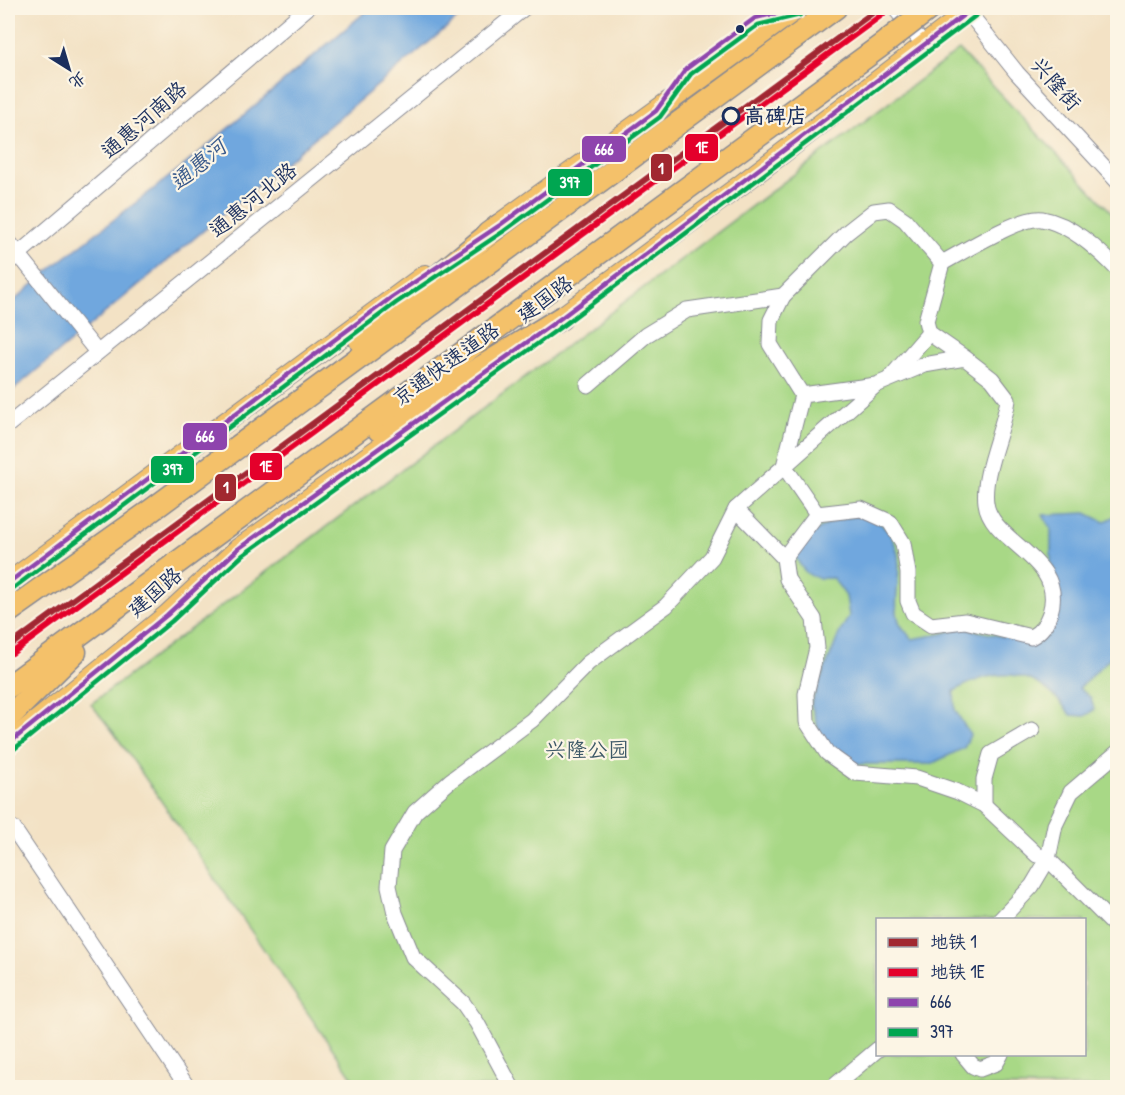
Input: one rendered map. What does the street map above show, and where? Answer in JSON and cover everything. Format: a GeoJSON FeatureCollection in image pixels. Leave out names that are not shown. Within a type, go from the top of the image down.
{"type":"FeatureCollection","features":[{"type":"Feature","properties":{"kind":"highway"},"geometry":{"type":"LineString","coordinates":[[8,612],[145,515],[835,8]]}},
{"type":"Feature","properties":{"kind":"highway","name":"京通快速道路"},"geometry":{"type":"LineString","coordinates":[[8,687],[930,8]]}},
{"type":"Feature","properties":{"kind":"highway"},"geometry":{"type":"LineString","coordinates":[[145,515],[500,225]]}},
{"type":"Feature","properties":{"kind":"highway"},"geometry":{"type":"LineString","coordinates":[[240,516],[561,318]]}},
{"type":"Feature","properties":{"kind":"highway"},"geometry":{"type":"LineString","coordinates":[[8,717],[134,594]]}},
{"type":"Feature","properties":{"kind":"main road"},"geometry":{"type":"LineString","coordinates":[[8,583],[392,297],[500,225],[798,8]]}},
{"type":"Feature","properties":{"kind":"main road","name":"建国路"},"geometry":{"type":"LineString","coordinates":[[8,744],[167,615],[238,549],[561,318],[969,9]]}},
{"type":"Feature","properties":{"kind":"street","name":"通惠河南路"},"geometry":{"type":"LineString","coordinates":[[13,259],[307,8]]}},
{"type":"Feature","properties":{"kind":"street","name":"通惠河北路"},"geometry":{"type":"LineString","coordinates":[[8,425],[94,349],[524,8]]}},
{"type":"Feature","properties":{"kind":"street"},"geometry":{"type":"LineString","coordinates":[[895,8],[924,45]]}},
{"type":"Feature","properties":{"kind":"street","name":"兴隆街"},"geometry":{"type":"LineString","coordinates":[[969,9],[1017,73],[1118,182]]}},
{"type":"Feature","properties":{"kind":"street"},"geometry":{"type":"LineString","coordinates":[[817,514],[784,466],[802,395],[770,344],[771,320],[783,296],[846,233],[874,211],[890,209],[905,220],[942,263]]}},
{"type":"Feature","properties":{"kind":"street"},"geometry":{"type":"LineString","coordinates":[[784,558],[817,514],[832,510],[861,509],[890,522],[903,543],[908,573],[908,601],[913,613],[931,625],[965,621],[1031,637],[1039,633],[1047,623],[1054,600],[1052,585],[1022,547],[1000,529],[986,506],[986,487],[1008,400],[992,379],[929,333],[926,321],[942,263],[1006,229],[1040,219],[1064,226],[1101,252],[1118,270]]}},
{"type":"Feature","properties":{"kind":"street"},"geometry":{"type":"LineString","coordinates":[[8,241],[13,259],[30,269],[94,349]]}},
{"type":"Feature","properties":{"kind":"street"},"geometry":{"type":"LineString","coordinates":[[588,385],[646,335],[687,310],[783,296]]}},
{"type":"Feature","properties":{"kind":"street"},"geometry":{"type":"LineString","coordinates":[[512,1088],[477,1023],[463,1003],[412,957],[395,913],[389,886],[393,851],[415,812],[450,781],[532,720],[588,663],[666,606],[712,557],[736,509],[882,383],[929,333]]}},
{"type":"Feature","properties":{"kind":"street"},"geometry":{"type":"LineString","coordinates":[[802,395],[882,383],[924,365],[965,358]]}},
{"type":"Feature","properties":{"kind":"street"},"geometry":{"type":"LineString","coordinates":[[736,509],[784,558],[787,579],[814,620],[817,648],[806,694],[807,722],[827,753],[855,773],[918,778],[958,792],[984,805],[1037,855],[1048,859],[1118,929]]}},
{"type":"Feature","properties":{"kind":"street"},"geometry":{"type":"LineString","coordinates":[[984,805],[984,779],[991,754],[1032,730]]}},
{"type":"Feature","properties":{"kind":"street"},"geometry":{"type":"LineString","coordinates":[[1002,918],[1032,886],[1048,859],[1055,825],[1071,792],[1118,752]]}},
{"type":"Feature","properties":{"kind":"street"},"geometry":{"type":"LineString","coordinates":[[8,830],[13,828],[188,1088]]}},
{"type":"Feature","properties":{"kind":"street"},"geometry":{"type":"LineString","coordinates":[[832,1088],[876,1051]]}},
{"type":"Feature","properties":{"kind":"street"},"geometry":{"type":"LineString","coordinates":[[965,1056],[973,1066],[980,1069],[996,1063],[1000,1056]]}},
{"type":"Feature","properties":{"kind":"green space","name":"兴隆公园"},"geometry":{"type":"Polygon","coordinates":[[[959,50],[1117,218],[1117,1087],[359,1087],[114,733],[91,704],[959,50]]]}},
{"type":"Feature","properties":{"kind":"water","name":"通惠河"},"geometry":{"type":"Polygon","coordinates":[[[370,8],[470,8],[8,394],[8,306],[54,266],[187,163],[370,8]]]}},
{"type":"Feature","properties":{"kind":"water"},"geometry":{"type":"Polygon","coordinates":[[[1086,513],[1104,522],[1117,515],[1117,651],[1079,688],[1091,698],[1094,710],[1085,716],[1071,715],[1059,700],[1032,681],[1018,676],[988,677],[954,691],[955,710],[970,735],[964,748],[931,764],[844,764],[821,737],[811,704],[839,634],[849,616],[846,596],[833,578],[813,577],[801,566],[794,554],[806,540],[825,526],[850,517],[867,517],[882,525],[892,538],[898,555],[897,616],[900,624],[912,639],[962,628],[1037,644],[1049,634],[1060,591],[1051,562],[1051,529],[1043,515],[1086,513]]]}},
{"type":"Feature","properties":{"kind":"metro line","name":"1"},"geometry":{"type":"LineString","coordinates":[[8,647],[879,8]]}},
{"type":"Feature","properties":{"kind":"metro line","name":"1E"},"geometry":{"type":"LineString","coordinates":[[12,653],[883,14]]}},
{"type":"Feature","properties":{"kind":"transit line","name":"666"},"geometry":{"type":"LineString","coordinates":[[8,583],[392,297],[500,225],[656,111],[686,69],[755,18],[798,8]]}},
{"type":"Feature","properties":{"kind":"transit line","name":"666"},"geometry":{"type":"LineString","coordinates":[[8,744],[167,615],[238,549],[561,318],[973,8]]}},
{"type":"Feature","properties":{"kind":"transit line","name":"397"},"geometry":{"type":"LineString","coordinates":[[13,750],[172,621],[243,555],[565,324],[978,14]]}},
{"type":"Feature","properties":{"kind":"transit line","name":"397"},"geometry":{"type":"LineString","coordinates":[[12,589],[396,303],[504,231],[660,117],[691,74],[758,25],[800,15]]}},
{"type":"Feature","properties":{"kind":"place","name":"高碑店"},"geometry":{"type":"Point","coordinates":[731,116]}}]}
